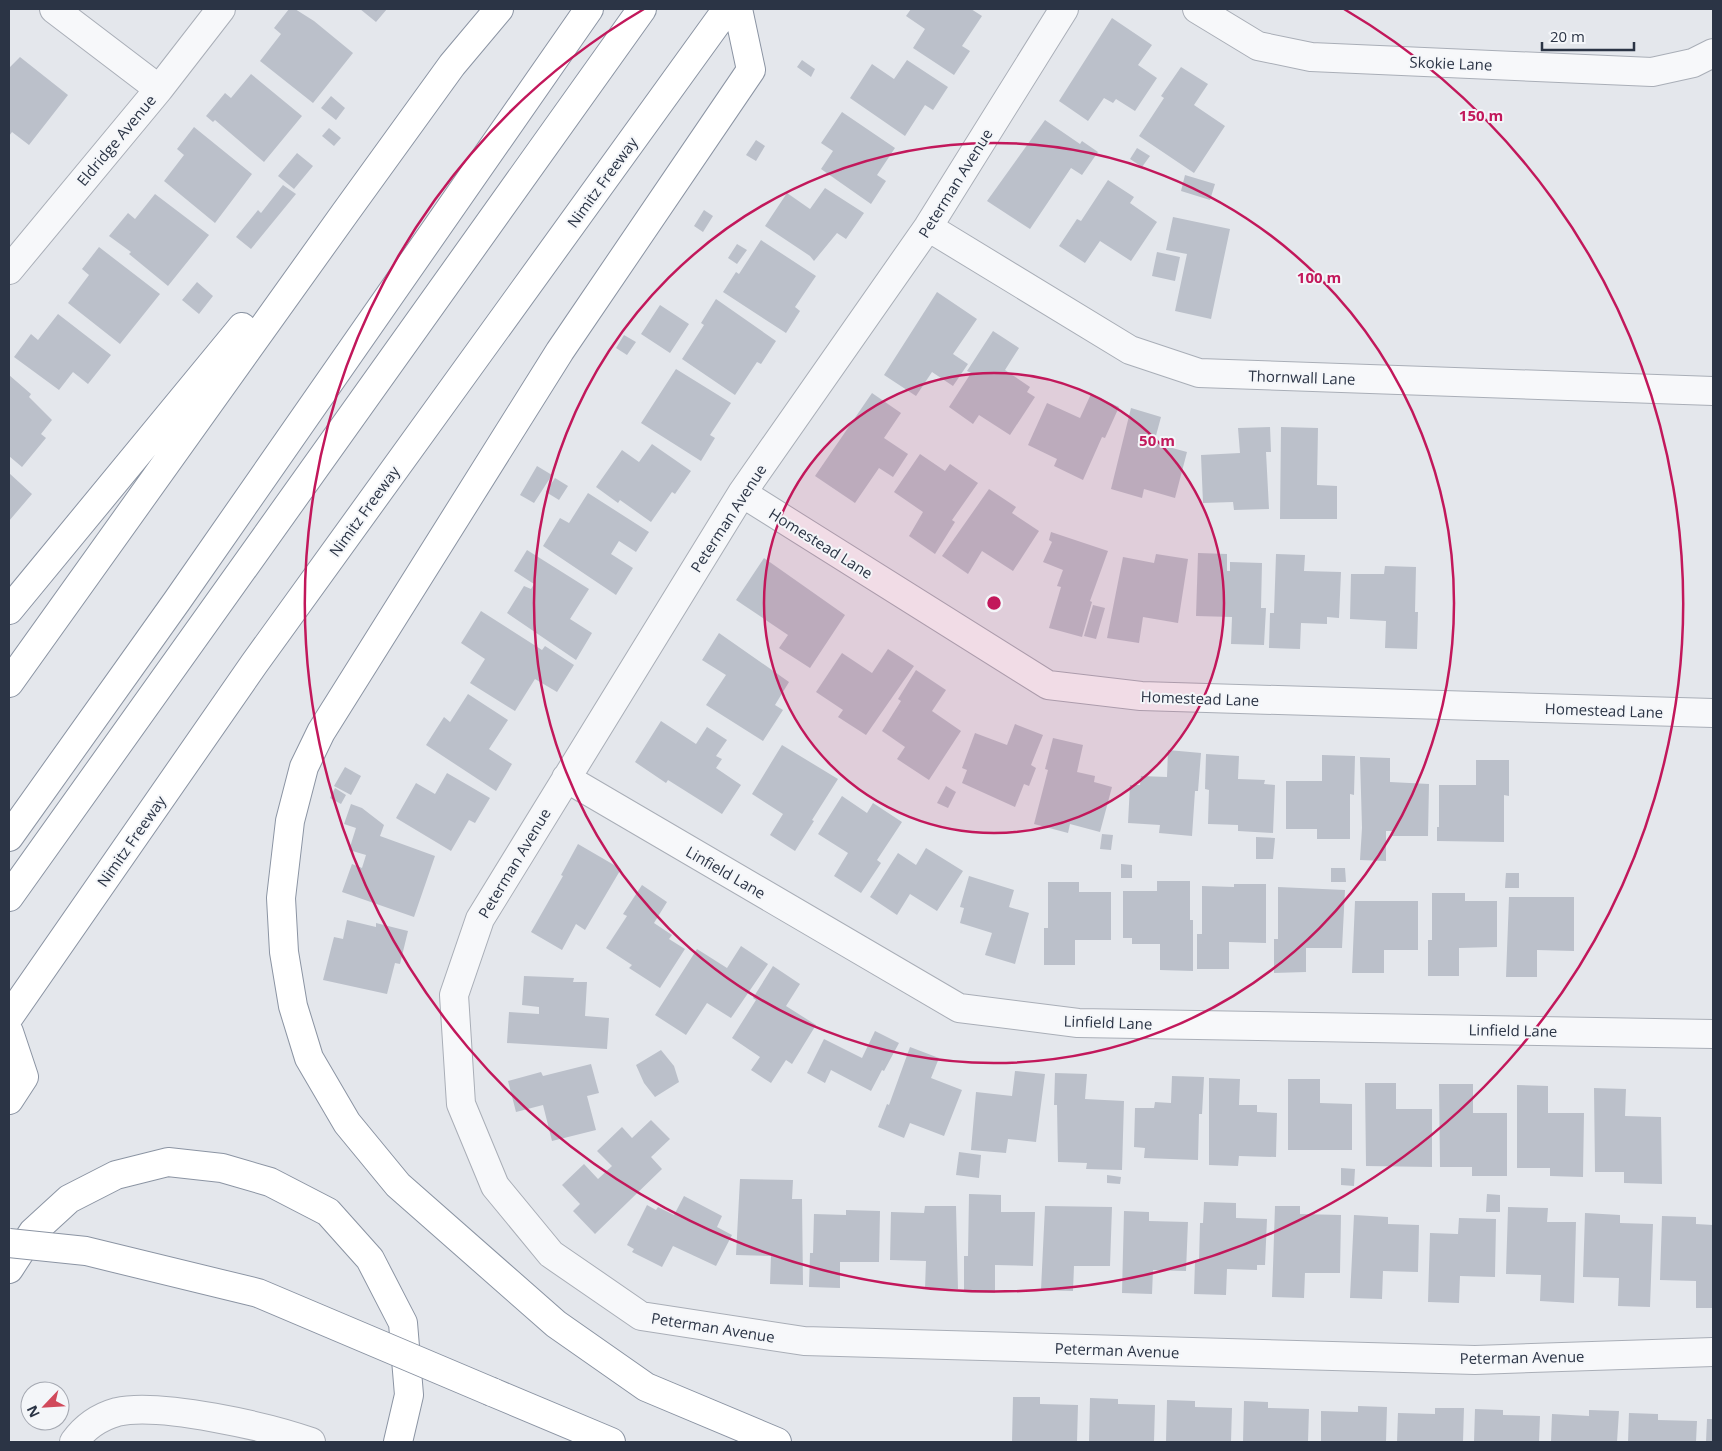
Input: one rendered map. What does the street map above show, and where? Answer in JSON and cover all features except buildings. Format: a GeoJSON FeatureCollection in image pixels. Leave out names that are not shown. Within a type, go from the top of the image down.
{"type":"FeatureCollection","features":[{"type":"Feature","properties":{"kind":"highway"},"geometry":{"type":"LineString","coordinates":[[9,683],[345,213],[452,66],[499,9]]}},
{"type":"Feature","properties":{"kind":"highway"},"geometry":{"type":"LineString","coordinates":[[9,836],[177,601],[589,9]]}},
{"type":"Feature","properties":{"kind":"highway"},"geometry":{"type":"LineString","coordinates":[[9,897],[642,9]]}},
{"type":"Feature","properties":{"kind":"highway","name":"Nimitz Freeway"},"geometry":{"type":"LineString","coordinates":[[9,1018],[254,664],[727,9]]}},
{"type":"Feature","properties":{"kind":"highway"},"geometry":{"type":"LineString","coordinates":[[738,9],[751,70],[560,352],[321,732],[304,767],[290,820],[281,898],[284,952],[293,1006],[309,1058],[347,1123],[398,1185],[556,1324],[646,1388],[777,1442]]}},
{"type":"Feature","properties":{"kind":"highway"},"geometry":{"type":"LineString","coordinates":[[9,610],[296,263],[345,213]]}},
{"type":"Feature","properties":{"kind":"highway"},"geometry":{"type":"LineString","coordinates":[[9,1032],[24,1077],[9,1100]]}},
{"type":"Feature","properties":{"kind":"highway"},"geometry":{"type":"LineString","coordinates":[[9,1269],[33,1232],[69,1199],[116,1175],[168,1162],[222,1168],[270,1182],[328,1212],[370,1258],[403,1322],[409,1395],[398,1442]]}},
{"type":"Feature","properties":{"kind":"highway"},"geometry":{"type":"LineString","coordinates":[[9,1243],[86,1251],[258,1293],[611,1442]]}},
{"type":"Feature","properties":{"kind":"street"},"geometry":{"type":"LineString","coordinates":[[54,9],[159,89]]}},
{"type":"Feature","properties":{"kind":"street","name":"Eldridge Avenue"},"geometry":{"type":"LineString","coordinates":[[9,270],[159,89],[221,9]]}},
{"type":"Feature","properties":{"kind":"street","name":"Peterman Avenue"},"geometry":{"type":"LineString","coordinates":[[1064,9],[928,228],[742,493],[480,919],[454,995],[461,1104],[495,1186],[551,1254],[641,1316],[804,1341],[1475,1360],[1713,1352]]}},
{"type":"Feature","properties":{"kind":"street","name":"Skokie Lane"},"geometry":{"type":"LineString","coordinates":[[1197,9],[1258,46],[1311,57],[1652,72],[1693,63],[1713,53]]}},
{"type":"Feature","properties":{"kind":"street","name":"Thornwall Lane"},"geometry":{"type":"LineString","coordinates":[[928,228],[1130,350],[1199,373],[1713,391]]}},
{"type":"Feature","properties":{"kind":"street","name":"Homestead Lane"},"geometry":{"type":"LineString","coordinates":[[742,493],[1048,685],[1141,696],[1713,713]]}},
{"type":"Feature","properties":{"kind":"street","name":"Linfield Lane"},"geometry":{"type":"LineString","coordinates":[[566,778],[959,1008],[1078,1023],[1713,1034]]}},
{"type":"Feature","properties":{"kind":"street"},"geometry":{"type":"LineString","coordinates":[[74,1442],[92,1424],[116,1412],[145,1409],[178,1412],[257,1428],[311,1442]]}}]}
